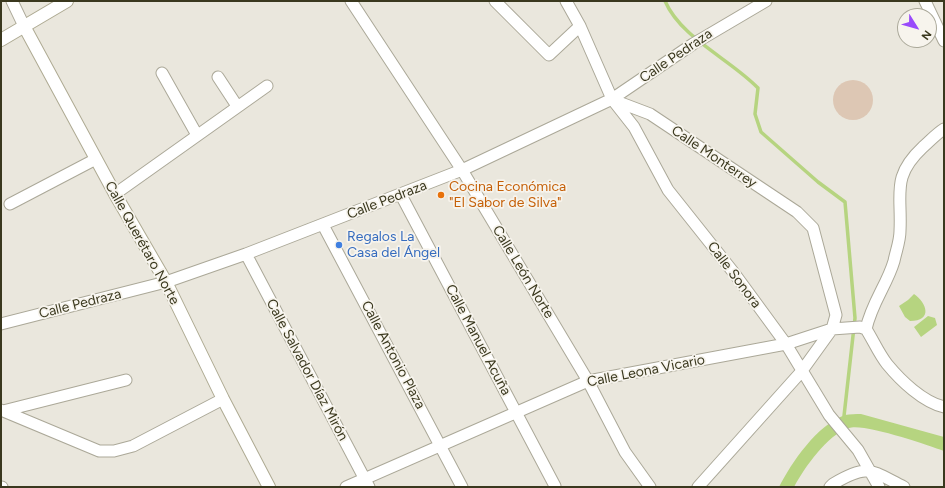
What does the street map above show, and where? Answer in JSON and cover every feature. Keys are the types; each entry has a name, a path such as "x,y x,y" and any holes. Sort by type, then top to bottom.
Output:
{"street":[{"name":"Calle Querétaro Norte","path":"12,1 115,194 166,282 222,399 269,487"},
{"path":"1,40 67,1"},
{"path":"495,1 549,55 580,26"},
{"path":"566,1 580,26 612,99"},
{"name":"Calle Pedraza","path":"1,324 166,282 246,254 462,170 612,99 715,30 766,1"},
{"path":"925,1 944,40"},
{"name":"Calle León Norte","path":"354,2 462,170 588,381 625,452 650,487"},
{"path":"162,73 197,135"},
{"path":"218,77 238,106"},
{"path":"115,194 267,86"},
{"name":"Calle Monterrey","path":"612,99 650,114 797,212 812,228 818,244 836,315 832,329"},
{"name":"Calle Sonora","path":"612,99 634,127 668,190 734,273 786,344 801,372 828,415 858,450 879,487"},
{"path":"944,129 917,153 904,170 900,184 900,232 898,246 893,264 863,328 886,364 912,388 935,405 944,407"},
{"path":"10,204 96,159"},
{"name":"Calle Manuel Acuña","path":"401,195 517,413 554,486"},
{"name":"Calle Antonio Plaza","path":"323,224 462,487"},
{"name":"Calle Salvador Díaz Mirón","path":"246,254 367,483"},
{"name":"Calle Leona Vicario","path":"346,487 367,483 441,446 588,381 786,344 832,329 845,327 863,328"},
{"path":"698,487 801,372 832,329"},
{"path":"2,412 126,380"},
{"path":"2,412 99,451 114,452 133,446 222,399"},
{"path":"830,487 856,472 868,470 904,487"}],"shaded area":[{"path":"857,80 864,83 870,89 873,100 872,108 864,117 857,120 849,120 842,117 834,108 833,96 836,89 845,81"},
{"path":"914,294 925,306 926,311 922,318 910,321 905,317 899,306"},
{"path":"928,316 935,318 937,325 921,337 914,327"},
{"path":"861,414 944,437 944,451 881,431 857,427 849,428 833,437 825,444 810,461 794,487 779,487 806,445 825,427 845,415"}],"waterway":[{"path":"665,1 672,14 682,26 707,48 747,77 758,88 755,114 761,132 818,182 845,202 855,318 844,416 845,419"}],"place":[{"name":"Cocina Económica \"El Sabor de Silva\"","path":"441,195"},
{"name":"Regalos La Casa del Ángel","path":"339,245"}]}
